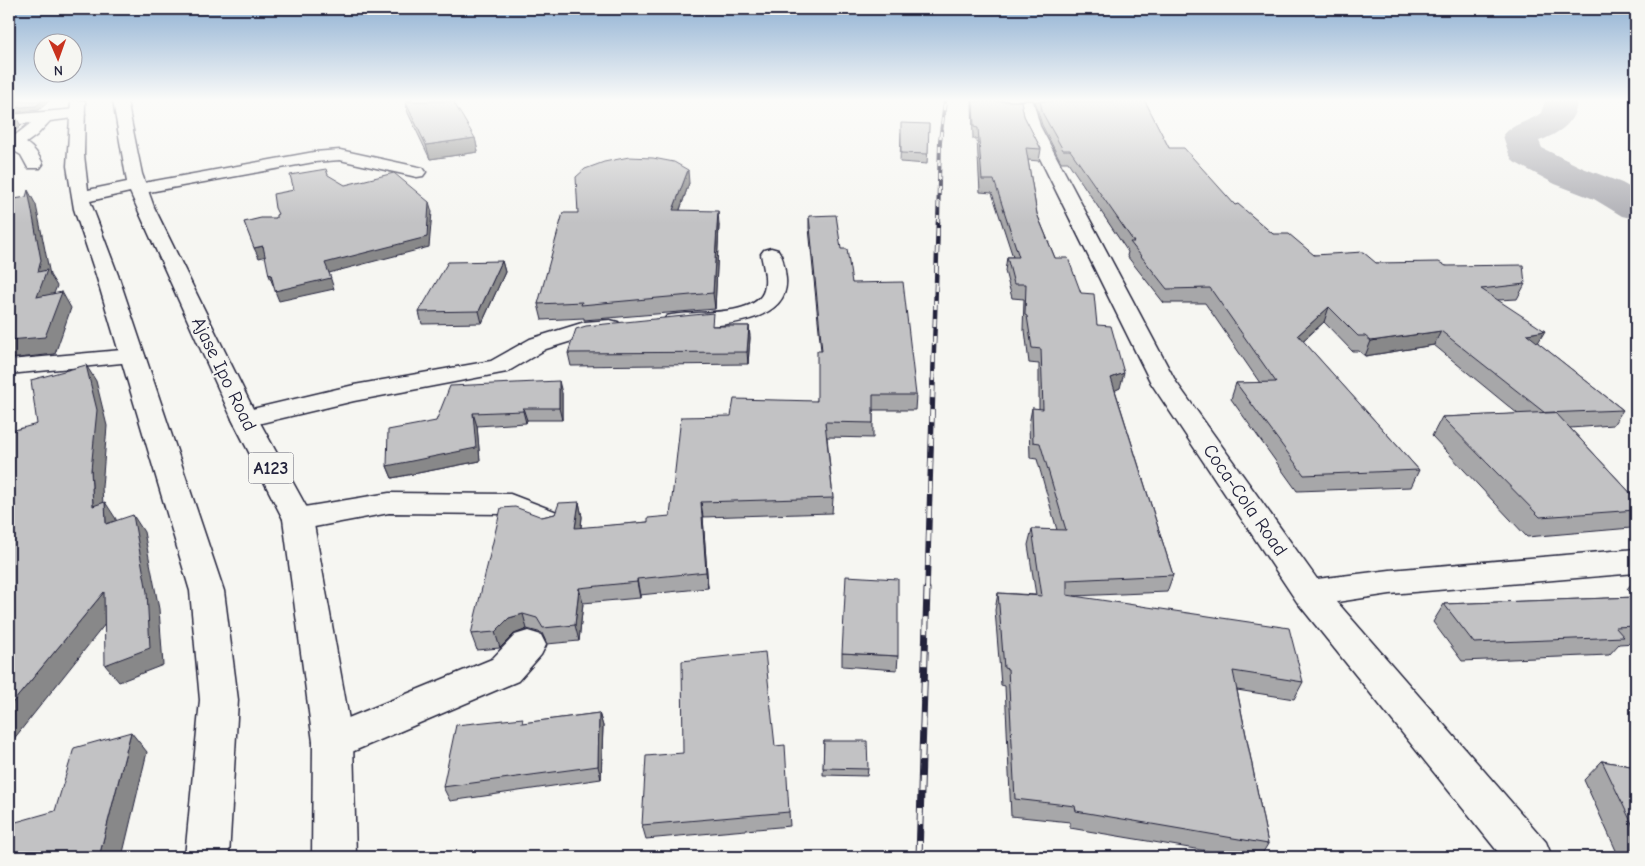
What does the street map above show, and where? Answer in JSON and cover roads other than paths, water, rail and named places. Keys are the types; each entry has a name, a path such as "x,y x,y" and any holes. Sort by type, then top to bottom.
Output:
{"main road":[{"path":"18,141 14,144 32,155 34,164"},
{"path":"76,141 78,186 88,226 107,275 207,590 219,700 207,857"},
{"name":"Ajase Ipo Road","path":"127,141 133,174 144,207 245,419 298,519 333,742 334,857"},
{"name":"Coca-Cola Road","path":"1040,141 1164,383 1309,593 1530,857"},
{"path":"81,197 314,157 340,155 417,172"},
{"path":"245,419 354,393 498,367 538,344 585,330 747,314 766,305 774,293 775,282 771,254"},
{"path":"9,367 133,356"},
{"path":"298,519 398,503 510,504 546,520"},
{"path":"1309,593 1390,582 1636,560"},
{"path":"333,742 506,670 528,645"}],"waterway":[{"path":"1522,141 1527,154 1569,176 1608,191 1636,207"}],"railway":[{"path":"938,222 940,141"},
{"path":"933,381 938,221"},
{"path":"927,590 933,380"},
{"path":"919,857 927,589"}]}
